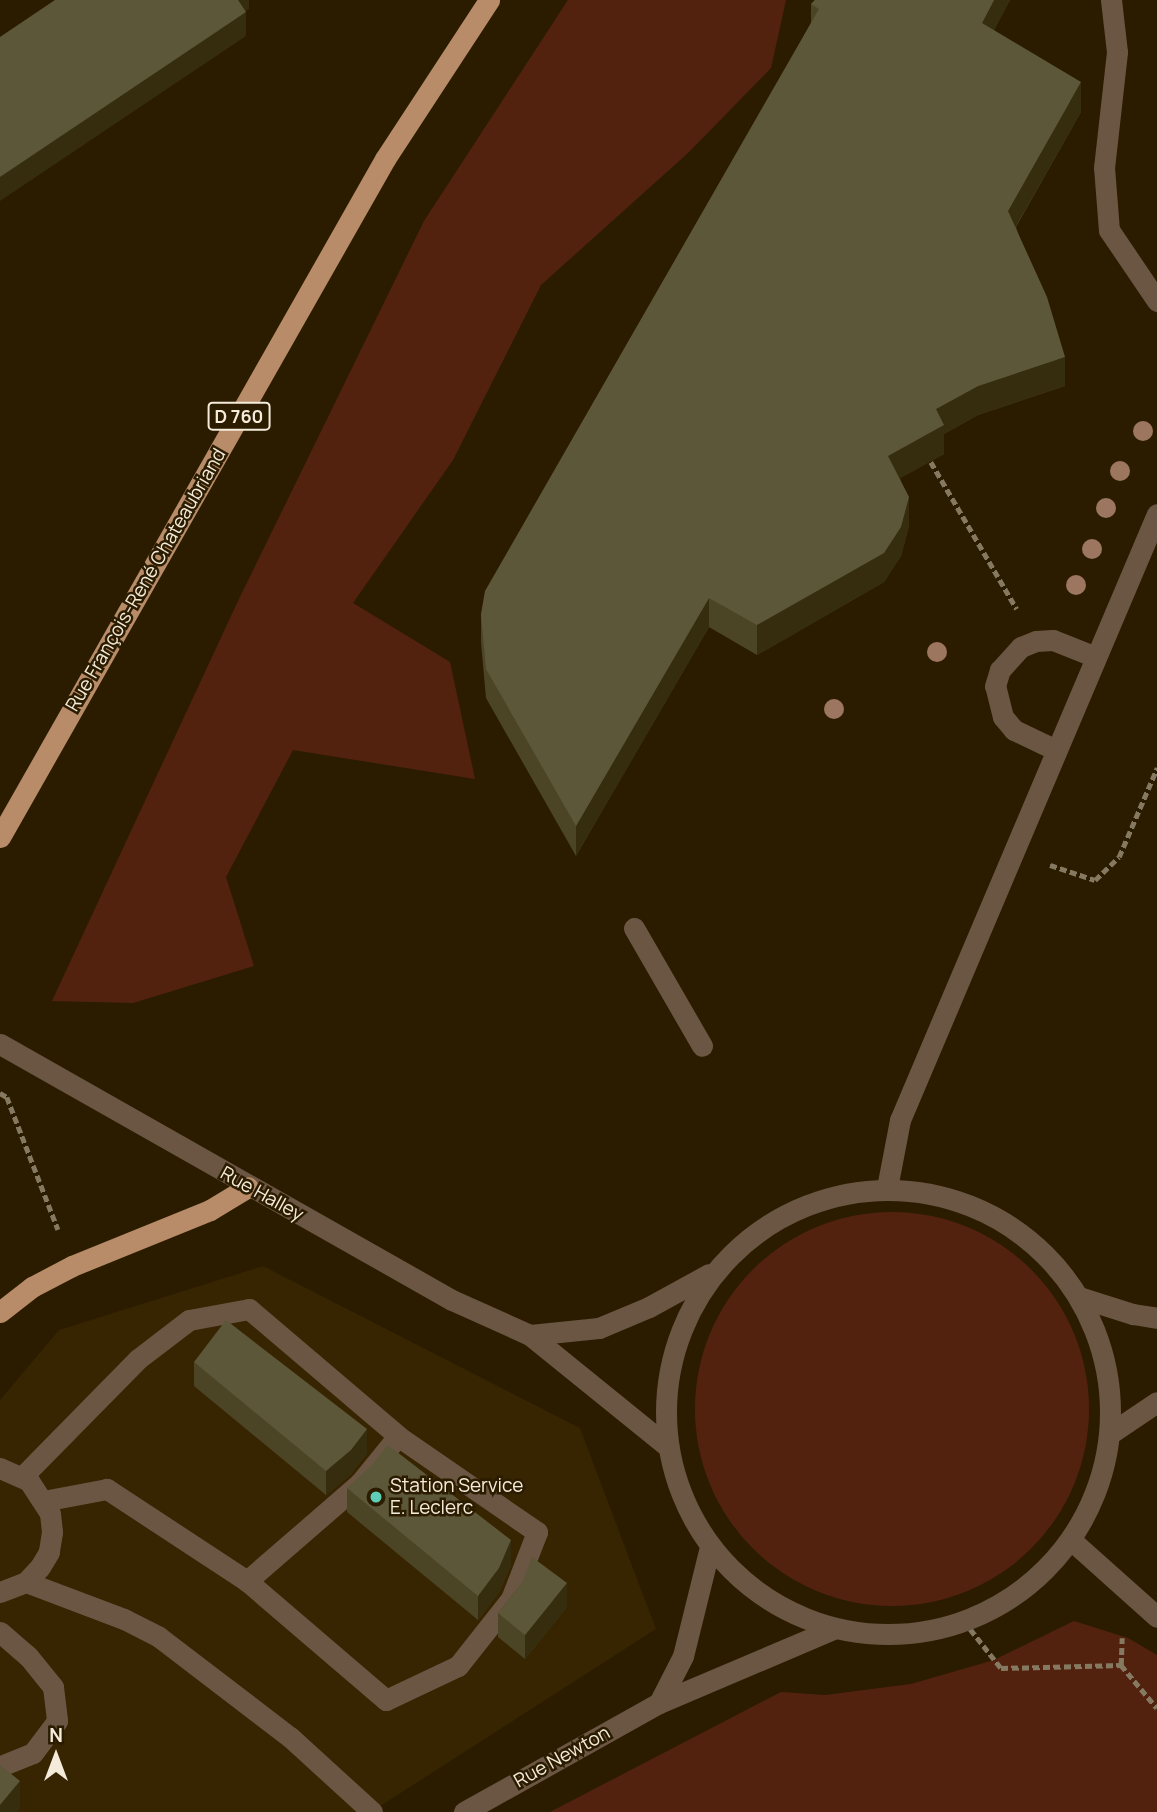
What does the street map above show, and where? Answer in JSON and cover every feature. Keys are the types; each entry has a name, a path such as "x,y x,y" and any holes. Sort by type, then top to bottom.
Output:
{"main road":[{"name":"Rue François-René Chateaubriand","path":"0,837 385,159 489,0"},
{"path":"0,1311 32,1287 72,1266 210,1210 248,1187"}],"street":[{"path":"1111,0 1117,52 1104,167 1109,230 1157,302"},
{"path":"887,1188 900,1120 1157,514"},
{"path":"1056,750 1014,730 1003,716 996,701 995,685 1000,670 1009,656 1035,641 1053,640 1097,657"},
{"path":"635,928 702,1046"},
{"name":"Rue Halley","path":"0,1045 452,1300 530,1335 666,1445"},
{"path":"530,1335 598,1328 649,1307 711,1273 761,1228 821,1198 887,1188 963,1201 1030,1239 1079,1297 1106,1362 1111,1433 1098,1490 1071,1540 1024,1589 964,1622 921,1632 877,1635 833,1629 765,1598 710,1547 681,1499 666,1445 666,1384 681,1326 711,1273"},
{"path":"1079,1297 1133,1314 1157,1318"},
{"path":"22,1477 138,1359 189,1320 249,1309 398,1436 537,1532 511,1599 458,1666 386,1700 247,1581 107,1489 43,1501"},
{"path":"1111,1433 1157,1402"},
{"path":"247,1581 360,1483 398,1436"},
{"path":"0,1468 29,1481 50,1513 52,1532 49,1552 26,1582 0,1592"},
{"path":"1071,1540 1157,1617"},
{"path":"659,1703 683,1656 710,1547"},
{"path":"26,1582 124,1619 159,1637 290,1737 372,1812"},
{"name":"Rue Newton","path":"464,1812 659,1703 833,1629"},
{"path":"0,1632 28,1656 53,1687 57,1721 33,1753 0,1766"}],"path":[{"path":"931,461 1035,641"},
{"path":"1013,852 1095,880 1119,857 1157,768"},
{"path":"0,1093 7,1097 72,1266"},
{"path":"964,1622 1001,1668 1121,1665"},
{"path":"1122,1629 1121,1665 1157,1708"}],"shaded area":[{"path":"568,0 786,0 771,68 688,153 541,285 453,460 353,603 450,662 475,779 293,750 226,877 254,966 133,1003 52,1001 238,601 424,221"},
{"path":"892,1212 930,1216 967,1227 1001,1245 1031,1270 1056,1300 1074,1334 1085,1371 1089,1409 1085,1447 1074,1484 1056,1518 1031,1548 1001,1573 967,1591 930,1602 892,1606 854,1602 817,1591 783,1573 753,1548 728,1518 710,1484 699,1447 695,1409 699,1371 710,1334 728,1300 753,1270 783,1245 817,1227 854,1216"},
{"path":"263,1266 580,1428 656,1629 371,1812 0,1812 0,1400 59,1330"},
{"path":"1074,1621 1128,1638 1157,1655 1157,1812 550,1812 781,1692 825,1695 911,1684 994,1660"}],"building":[{"path":"55,0 238,0 246,12 0,177 0,37"},
{"path":"815,0 994,0 982,23 1081,82 1008,211 1047,297 1065,357 978,386 936,409 944,425 888,456 909,497 901,527 884,553 757,625 709,598 576,826 486,669 481,614 485,591 819,9 811,4"},
{"path":"226,1320 367,1429 351,1450 326,1471 194,1362"},
{"path":"388,1445 511,1540 499,1568 478,1596 347,1488 370,1467"},
{"path":"532,1557 567,1583 525,1635 498,1613 522,1583"},
{"path":"0,1765 20,1781 0,1805"}],"place":[{"name":"Station Service E. Leclerc","path":"376,1497"}]}
